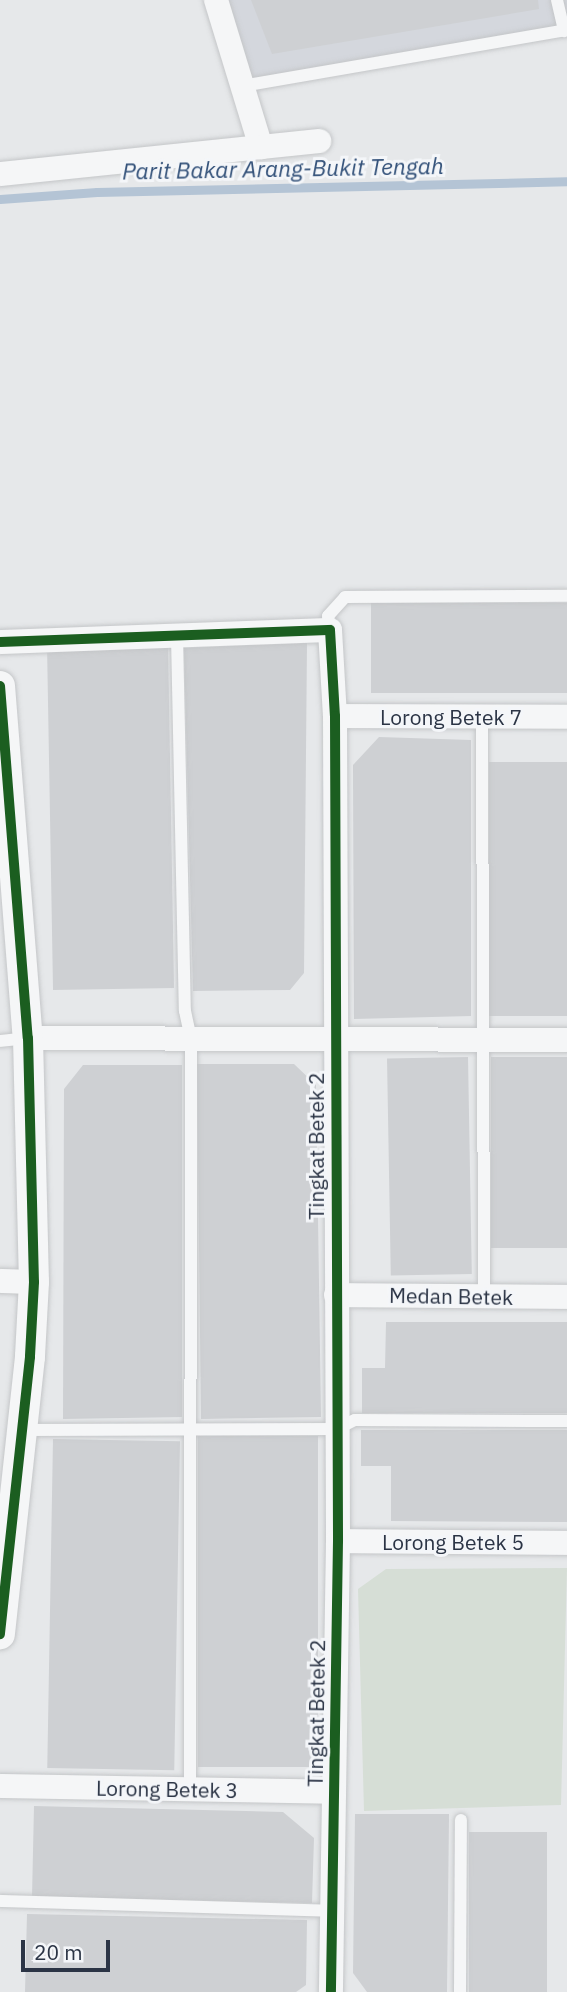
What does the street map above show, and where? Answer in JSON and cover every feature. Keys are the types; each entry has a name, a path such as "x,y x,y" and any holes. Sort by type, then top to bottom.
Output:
{"street":[{"path":"216,0 261,147"},
{"path":"0,174 319,141"},
{"path":"0,642 330,630"},
{"name":"Tingkat Betek 2","path":"330,630 335,716 338,1541 331,1992"},
{"path":"0,1634 23,1430 34,1282 14,1040 1,704"},
{"name":"Lorong Betek 7","path":"335,716 567,717"},
{"path":"14,1040 567,1040"},
{"path":"0,1281 34,1282"},
{"name":"Medan Betek","path":"336,1295 567,1297"},
{"name":"Lorong Betek 5","path":"338,1541 567,1543"},
{"name":"Lorong Betek 3","path":"0,1786 334,1792"}],"lane":[{"path":"242,86 565,30 557,0"},
{"path":"330,630 328,616 345,597 567,596"},
{"path":"177,636 185,1011 191,1040 190,1789"},
{"path":"482,717 481,1040 484,1297"},
{"path":"23,1430 337,1429 355,1420 567,1421"},
{"path":"460,1992 461,1820"},
{"path":"0,1901 332,1911"}],"shaded area":[{"path":"217,0 567,0 567,30 242,86"},
{"path":"567,1568 561,1805 364,1811 358,1589 386,1569"}],"building":[{"path":"251,0 538,0 539,9 272,54"},
{"path":"371,603 567,603 567,693 371,693"},
{"path":"168,643 174,988 53,990 47,645"},
{"path":"307,643 304,973 290,990 193,991 184,648"},
{"path":"379,737 471,740 471,1016 354,1019 353,765"},
{"path":"489,762 567,762 567,1016 489,1016"},
{"path":"468,1057 472,1274 391,1275 387,1058"},
{"path":"491,1057 567,1057 567,1248 491,1248"},
{"path":"197,1064 294,1064 316,1085 321,1417 201,1419"},
{"path":"83,1065 182,1065 182,1417 63,1419 64,1089"},
{"path":"386,1322 567,1322 567,1413 362,1413 362,1368 385,1368"},
{"path":"361,1430 567,1430 567,1522 391,1521 391,1466 361,1466"},
{"path":"198,1436 318,1436 318,1767 198,1767"},
{"path":"53,1439 180,1441 174,1770 47,1768"},
{"path":"34,1806 283,1812 314,1838 312,1903 32,1897"},
{"path":"355,1814 449,1814 447,1992 367,1992 353,1973"},
{"path":"469,1832 547,1832 547,1992 469,1992"},
{"path":"27,1914 307,1920 306,1985 296,1992 25,1992"}],"waterway":[{"name":"Parit Bakar Arang-Bukit Tengah","path":"0,199 97,192 567,181"}],"cycle path":[{"path":"0,642 330,630 335,716 338,1541 331,1992"},
{"path":"0,686 28,1038 34,1282 30,1357 0,1634"}]}
